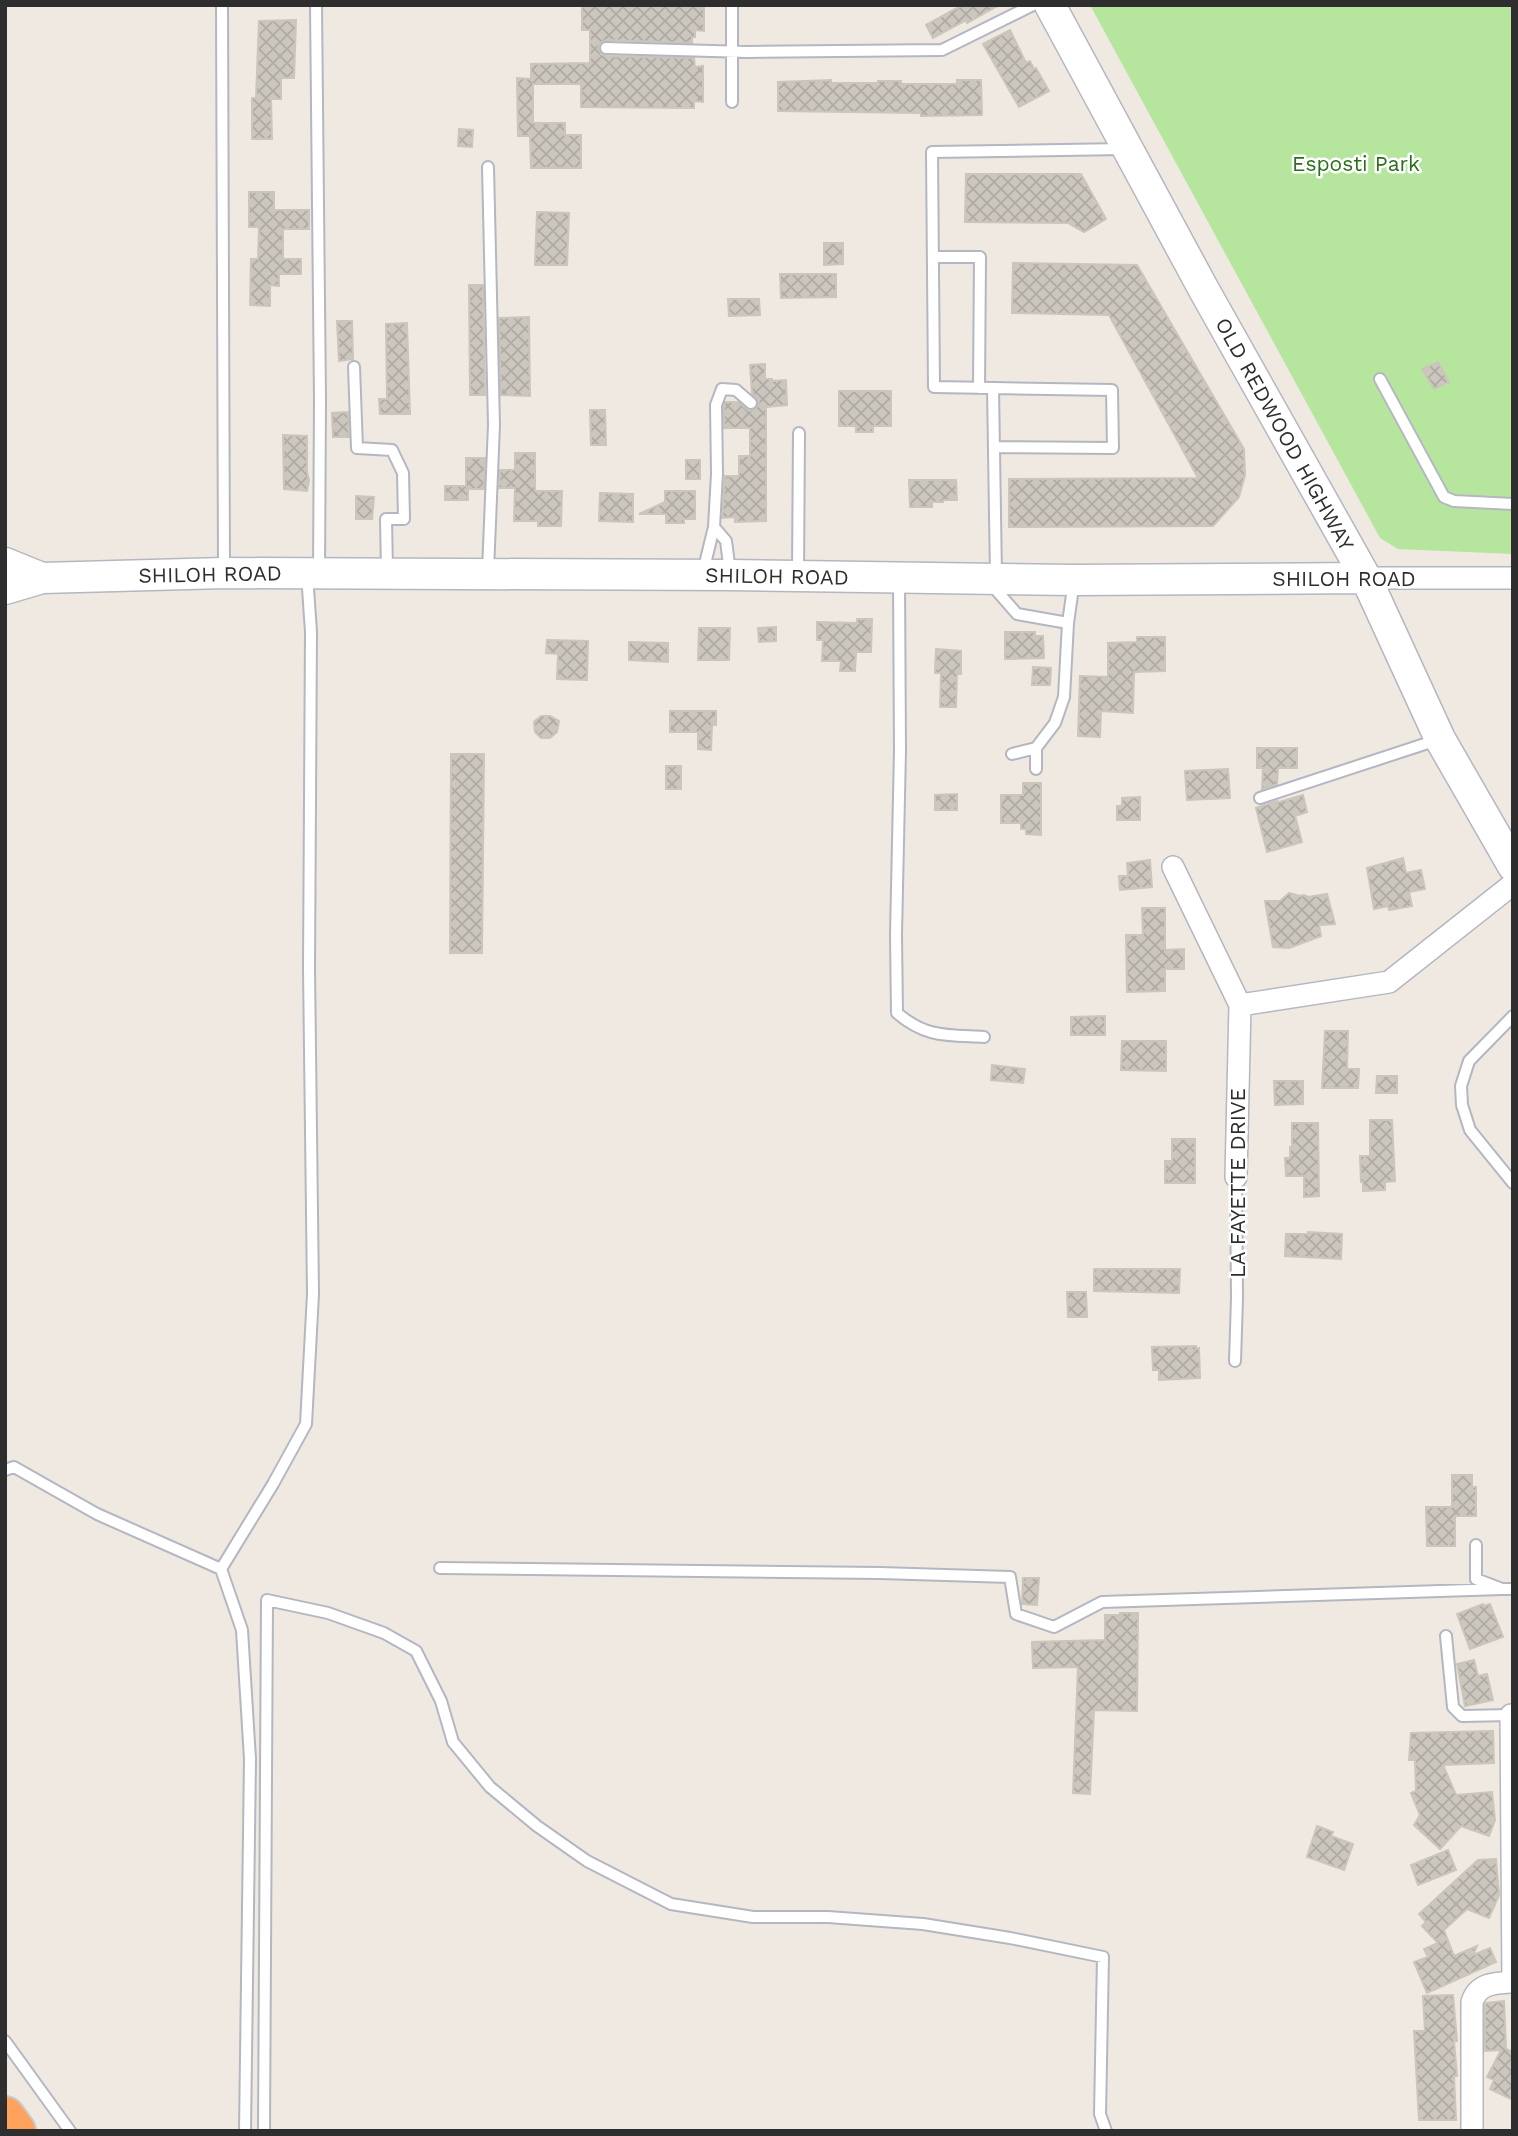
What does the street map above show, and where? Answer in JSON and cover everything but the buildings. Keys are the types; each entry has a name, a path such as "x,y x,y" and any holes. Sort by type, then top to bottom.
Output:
{"highway":[{"path":"5,2116 16,2131"}],"main road":[{"name":"OLD REDWOOD HIGHWAY","path":"1050,5 1204,290 1366,578 1440,739 1513,866"},
{"name":"SHILOH ROAD","path":"5,563 42,578"},
{"name":"SHILOH ROAD","path":"5,589 42,578 224,573 1074,580 1366,578"}],"street":[{"name":"SHILOH ROAD","path":"1366,578 1513,578"},
{"name":"LA FAYETTE DRIVE","path":"1173,867 1240,1005 1236,1177"},
{"path":"1240,1005 1389,982 1513,884"},
{"path":"1472,2131 1472,2002 1475,1993 1491,1983 1513,1983 1512,1715"}],"lane":[{"path":"222,5 224,573"},
{"path":"221,1569 306,1424 313,1294 309,968 311,632 320,400 316,5"},
{"path":"732,5 732,102"},
{"path":"606,48 731,52 942,50 1033,5"},
{"path":"994,447 1113,447 1112,390 934,387 932,152 1128,149"},
{"path":"488,167 494,425 488,574"},
{"path":"933,257 980,257 979,388"},
{"path":"354,367 356,448 392,450 403,473 404,519 386,519 387,573"},
{"path":"1380,379 1444,496 1454,501 1513,505"},
{"path":"993,388 991,579 1017,614 1068,623"},
{"path":"716,575 716,405 722,389 736,390 751,403"},
{"path":"798,577 799,433"},
{"path":"714,527 726,541 716,575"},
{"path":"899,578 897,1013 911,1026 934,1034 984,1037"},
{"path":"1036,769 1036,748 1055,723 1064,698 1068,623 1074,580"},
{"path":"1260,798 1440,739"},
{"path":"1012,754 1036,748"},
{"path":"1513,1016 1469,1061 1461,1086 1462,1105 1470,1130 1513,1183"},
{"name":"LA FAYETTE DRIVE","path":"1235,1361 1236,1177"},
{"path":"5,1470 14,1466 97,1514 221,1569 242,1630 250,1759 246,2131"},
{"path":"1476,1545 1476,1579 1507,1589"},
{"path":"440,1568 1010,1577 1016,1614 1054,1627 1102,1602 1507,1589"},
{"path":"264,2131 267,1600 328,1613 384,1633 416,1651 441,1701 453,1742 490,1787 537,1826 587,1861 671,1904 753,1917 828,1917 923,1924 1103,1957 1100,2114 1106,2131"},
{"path":"1446,1636 1453,1707 1462,1716 1512,1715"},
{"path":"5,2041 69,2131"}],"green space":[{"name":"Esposti Park","path":"1090,5 1513,5 1513,554 1398,549 1380,538"}]}
